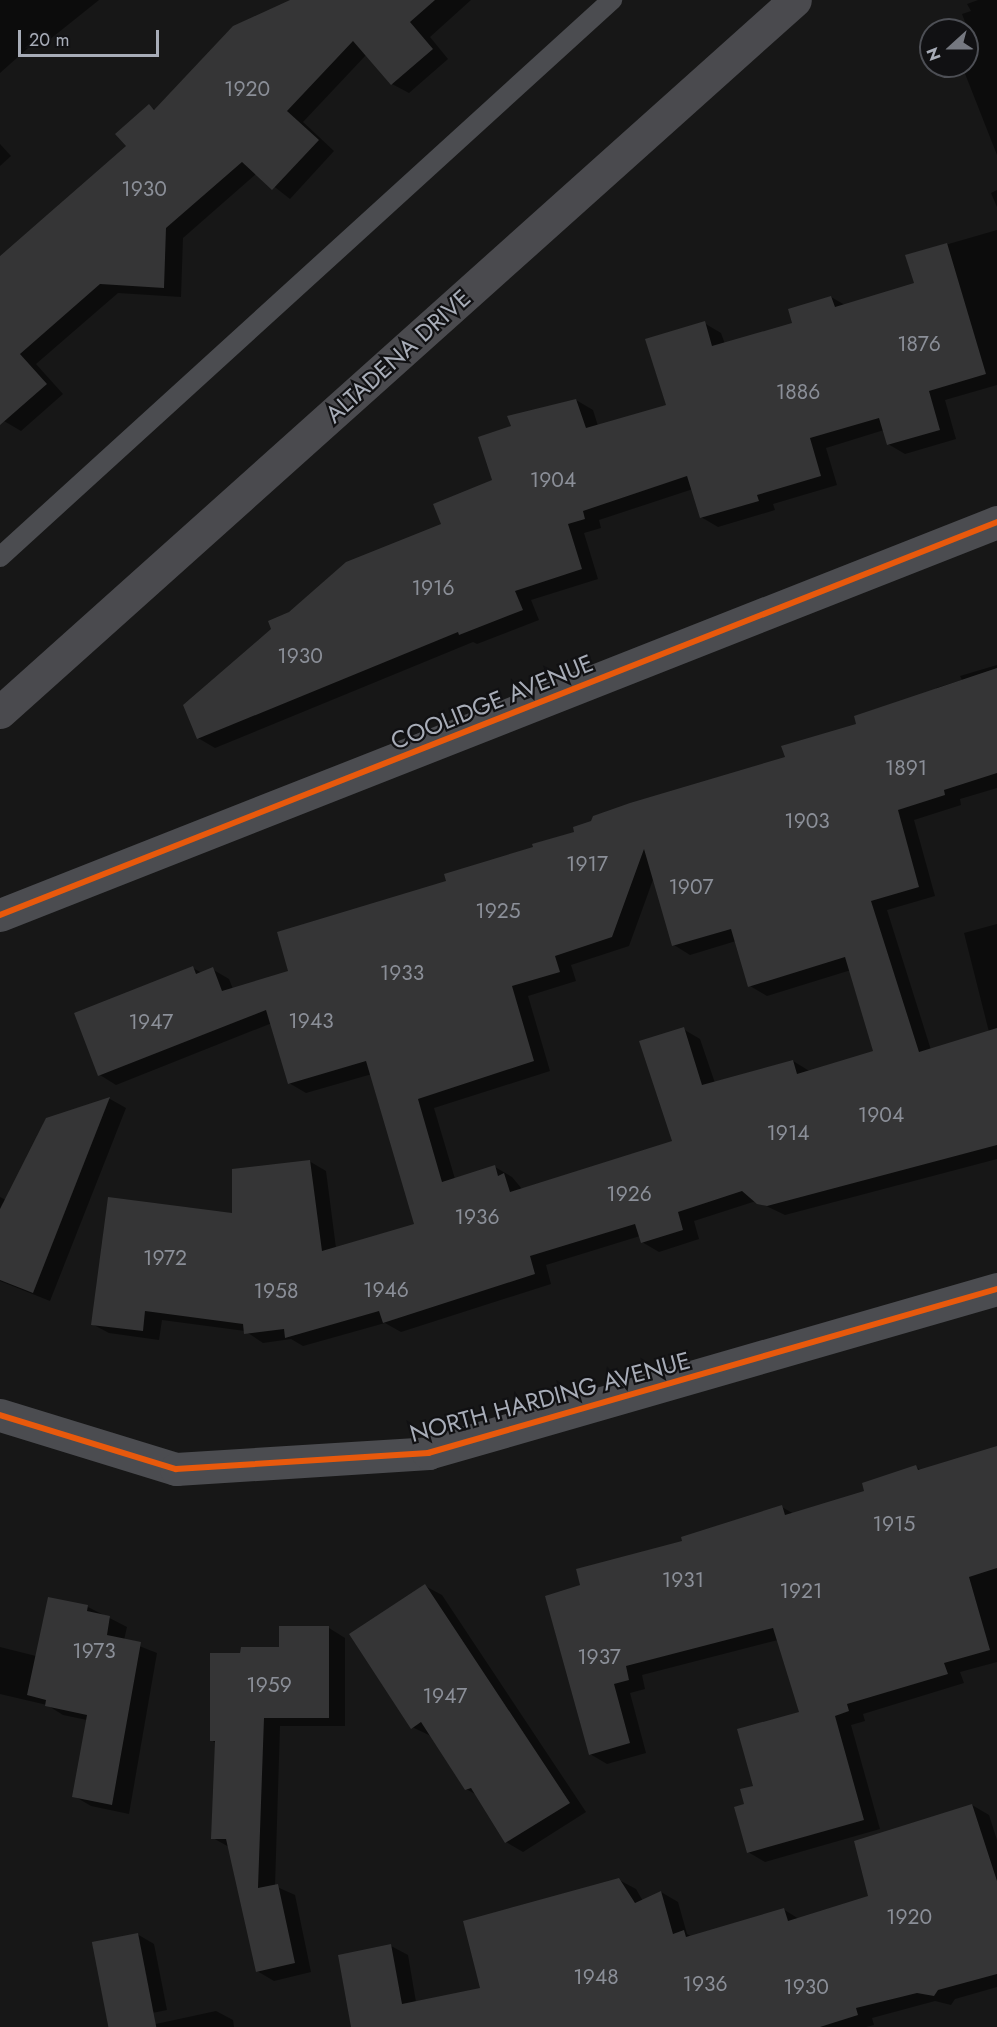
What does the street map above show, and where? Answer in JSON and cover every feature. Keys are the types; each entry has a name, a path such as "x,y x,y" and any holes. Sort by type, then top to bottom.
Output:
{"main road":[{"name":"ALTADENA DRIVE","path":"0,712 795,0"}],"street":[{"name":"COOLIDGE AVENUE","path":"0,915 997,522"},
{"name":"NORTH HARDING AVENUE","path":"0,1416 176,1468 428,1453 997,1289"}],"lane":[{"path":"0,557 612,0"}],"building":[{"path":"290,0 435,0 410,22 433,49 391,85 353,41 287,111 319,140 272,190 242,162 166,228 164,288 100,284 20,354 47,384 0,425 0,256 126,146 115,134 149,104 154,110 233,26"},
{"path":"947,243 986,374 929,391 940,430 887,445 879,418 810,438 821,476 757,495 759,501 700,518 687,476 583,511 585,519 568,524 582,569 515,591 523,610 459,635 458,632 197,739 183,705 271,629 268,621 289,612 346,562 441,524 433,504 492,480 478,437 511,426 507,416 576,399 586,428 666,405 645,339 705,321 712,346 792,323 788,309 831,296 835,307 914,283 905,255"},
{"path":"997,668 997,773 944,790 945,795 898,810 919,887 871,901 919,1052 997,1028 997,1145 767,1206 757,1204 742,1191 678,1212 683,1230 641,1243 635,1224 530,1256 535,1274 383,1323 379,1311 285,1338 284,1329 244,1334 243,1324 145,1311 143,1331 91,1325 108,1197 232,1213 232,1169 310,1160 322,1251 414,1224 366,1061 288,1084 266,1010 98,1076 74,1013 193,966 196,974 213,967 222,991 288,971 277,932 446,881 444,874 574,832 573,827 591,821 593,816 630,803 785,757 781,746 856,724 854,716","holes":["644,849 672,946 731,929 748,987 845,957 873,1051 797,1074 793,1060 702,1085 684,1027 639,1041 672,1141 510,1192 504,1173 498,1176 495,1165 442,1182 418,1099 534,1061 512,986 560,972 555,956 612,937"]},
{"path":"110,1097 33,1293 0,1280 0,1209 46,1118"},
{"path":"997,1446 997,1568 969,1577 990,1650 944,1663 948,1674 847,1704 849,1711 835,1716 864,1820 747,1853 734,1807 744,1804 740,1789 753,1786 737,1729 799,1712 773,1628 626,1666 629,1680 614,1684 630,1743 589,1755 545,1596 580,1585 576,1569 682,1541 681,1537 782,1505 785,1515 864,1491 862,1483 916,1465 918,1470"},
{"path":"425,1584 570,1803 505,1843 471,1788 465,1790 421,1722 411,1729 349,1634"},
{"path":"48,1597 88,1605 87,1611 110,1616 107,1635 141,1642 112,1805 72,1797 87,1715 45,1706 46,1700 27,1695"},
{"path":"279,1626 329,1626 329,1718 264,1718 258,1888 278,1884 295,1963 256,1972 226,1839 211,1839 215,1741 210,1741 210,1653 240,1653 241,1647 279,1647"},
{"path":"972,1804 997,1881 997,1974 938,1990 934,1996 917,1993 856,2008 858,2015 820,2027 351,2027 338,1955 391,1944 402,2004 480,1988 463,1921 619,1878 635,1903 661,1891 673,1934 684,1930 686,1937 784,1908 788,1921 868,1896 854,1841"},
{"path":"138,1933 156,2027 108,2027 92,1942"}],"cycle path":[{"path":"0,915 997,522"},
{"path":"0,1415 176,1469 428,1453 997,1289"}]}
